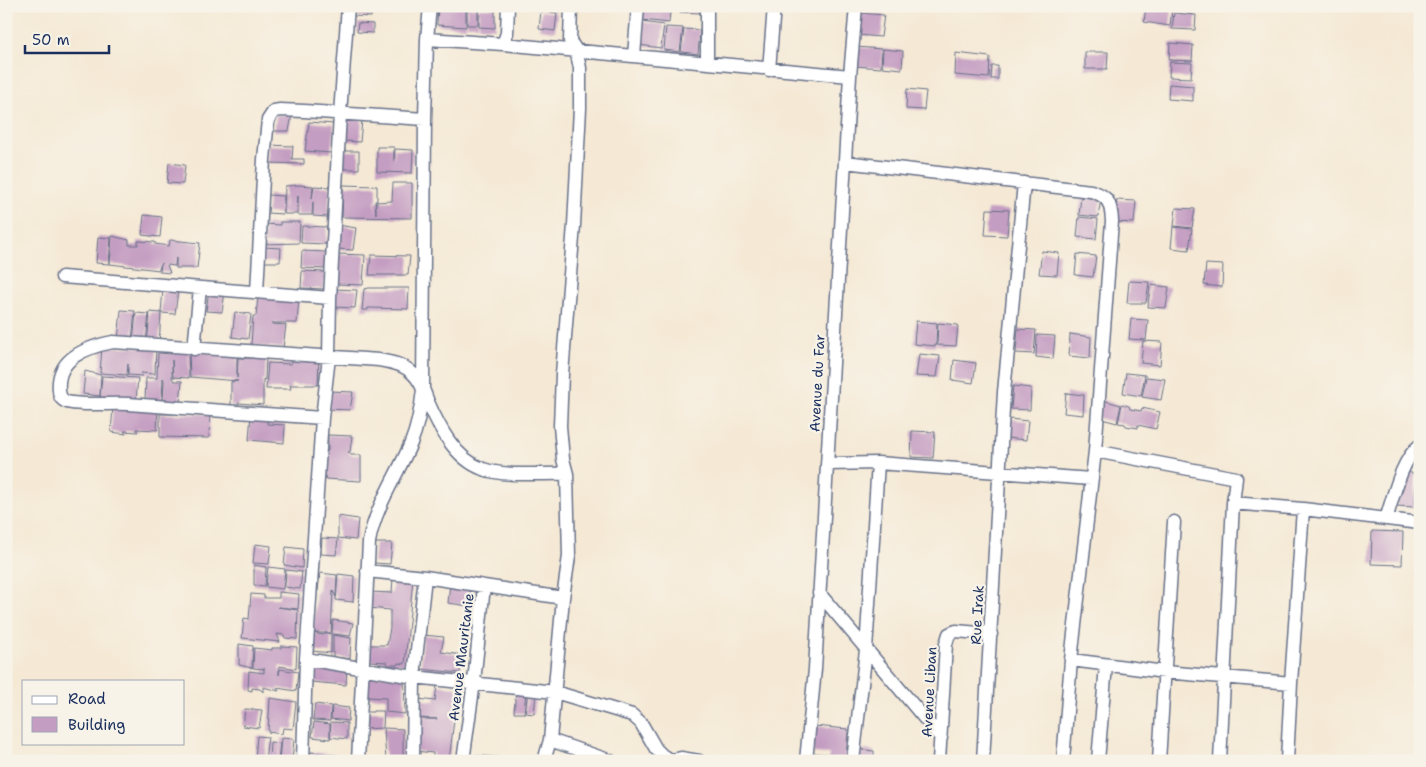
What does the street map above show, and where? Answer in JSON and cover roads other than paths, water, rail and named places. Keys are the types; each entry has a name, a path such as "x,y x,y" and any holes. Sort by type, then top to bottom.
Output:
{"street":[{"path":"303,761 306,659 322,418 329,357 330,298 348,6"},
{"path":"358,761 369,542 374,520 412,442 419,419 423,390 425,119 427,39 430,6"},
{"path":"504,44 507,34 508,6"},
{"path":"544,761 550,740 563,598 569,556 567,474 563,459 560,426 580,108 580,68 576,50 570,41 572,6"},
{"path":"634,56 638,6"},
{"path":"706,63 708,6"},
{"path":"769,70 774,6"},
{"name":"Avenue du Far","path":"806,761 812,706 850,76 856,6"},
{"path":"427,39 576,50 769,70 850,76"},
{"path":"257,292 260,208 268,120 274,111 425,119"},
{"path":"845,162 1100,194 1107,199 1111,208 1112,221 1095,451 1071,660 1063,761"},
{"name":"Rue Irak","path":"984,761 999,471 1008,341 1024,183"},
{"path":"62,277 330,298"},
{"path":"194,348 200,288"},
{"path":"322,418 124,404 66,402 59,395 60,375 72,357 96,345 112,342 392,362 411,371 420,383 440,427 449,441 459,452 481,468 499,473 567,474"},
{"path":"1386,519 1407,462 1414,450 1420,445"},
{"path":"1095,451 1236,478 1233,503 1220,761"},
{"path":"853,761 866,650 878,463"},
{"path":"827,464 878,463 1091,479"},
{"path":"1233,503 1420,523"},
{"path":"1287,761 1290,683 1303,509"},
{"path":"1159,761 1174,522"},
{"name":"Avenue Mauritanie","path":"367,571 484,586 474,682 463,761"},
{"path":"413,761 414,677 425,577"},
{"path":"484,586 563,598"},
{"path":"819,593 941,738"},
{"name":"Avenue Liban","path":"939,761 946,644 949,634 956,631 992,634"},
{"path":"306,659 414,677 555,692 632,715 641,723 656,749 663,756 672,760 681,758 699,761"},
{"path":"1071,660 1165,672 1290,683"},
{"path":"1098,761 1106,664"},
{"path":"550,740 611,761"}]}
